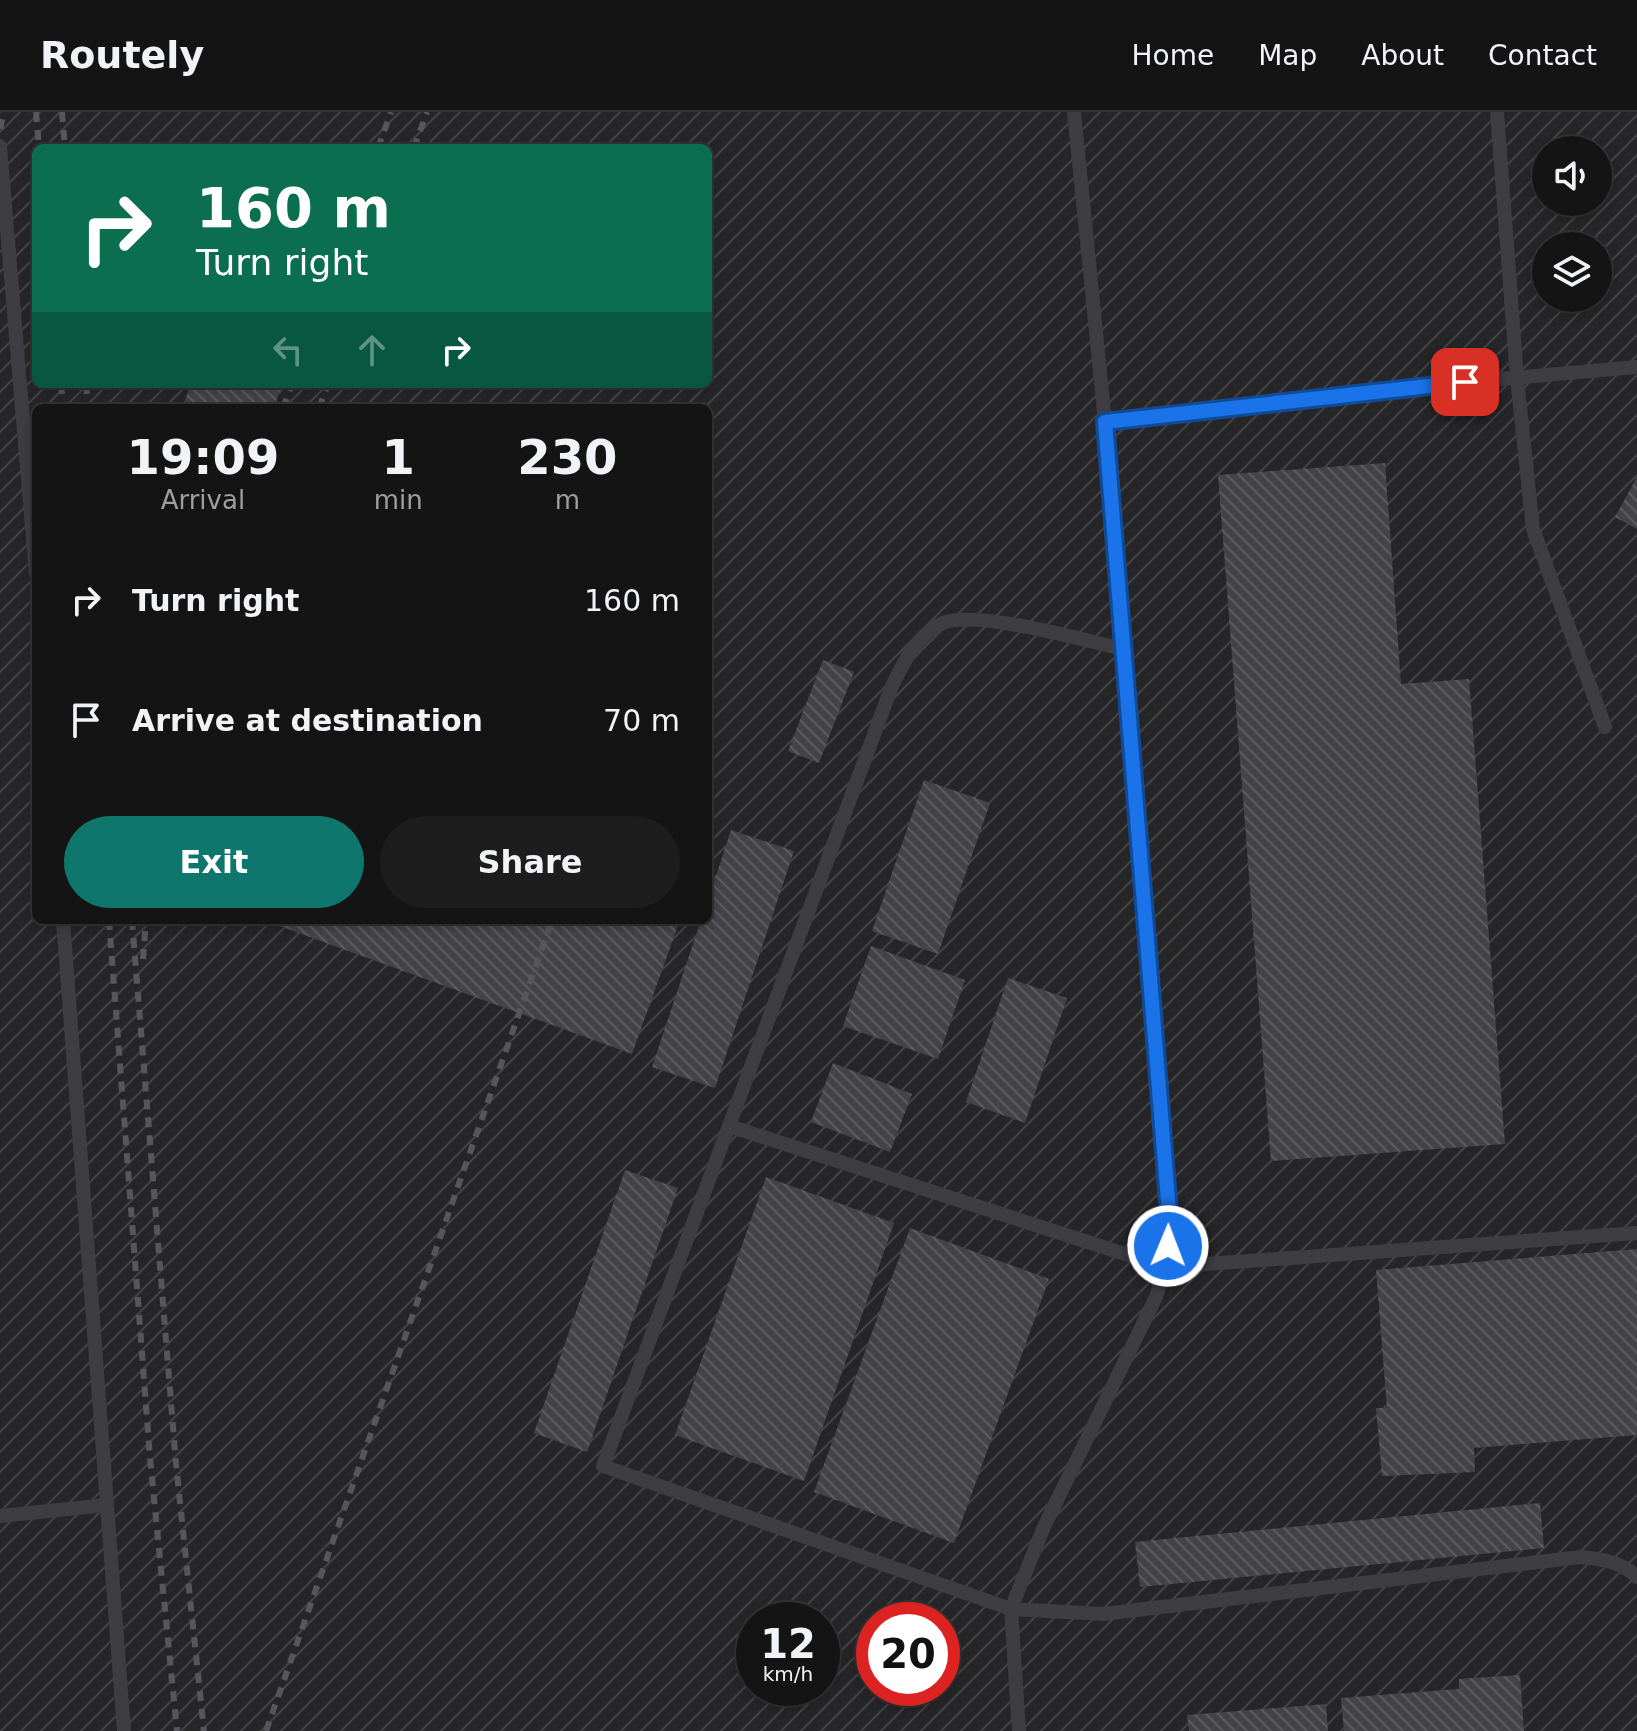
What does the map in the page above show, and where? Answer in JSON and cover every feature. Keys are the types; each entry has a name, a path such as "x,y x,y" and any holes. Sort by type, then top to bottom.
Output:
{"lane":[{"path":"1019,1731 1011,1609 1043,1529 1156,1297 1165,1267 1170,1225 1105,422 1074,112"},
{"path":"1497,112 1517,378 1533,529 1605,727"},
{"path":"0,146 32,526"},
{"path":"1105,422 1637,367"},
{"path":"1123,649 970,619 943,623 921,638 892,686 603,1466 1011,1609 1103,1614 1581,1557 1606,1560 1629,1568 1637,1577"},
{"path":"63,924 124,1731"},
{"path":"729,1126 1165,1267 1637,1233"},
{"path":"0,1516 107,1505"}],"shaded area":[{"path":"0,112 1637,112 1637,1731 0,1731"}],"building":[{"path":"190,388 281,388 275,404 184,404"},
{"path":"1385,463 1401,684 1469,679 1505,1144 1271,1161 1218,475"},
{"path":"1637,477 1637,529 1615,517"},
{"path":"823,660 854,672 819,763 788,751"},
{"path":"924,780 990,803 938,954 872,931"},
{"path":"731,830 794,851 715,1088 652,1067 700,924 712,924 712,888"},
{"path":"274,924 679,924 632,1054"},
{"path":"871,946 965,980 938,1059 843,1026"},
{"path":"1008,978 1067,998 1025,1123 966,1102"},
{"path":"833,1063 912,1094 890,1152 811,1122"},
{"path":"625,1170 678,1188 587,1452 534,1433"},
{"path":"766,1177 894,1223 804,1481 675,1435"},
{"path":"910,1228 1049,1279 954,1543 814,1492"},
{"path":"1637,1249 1637,1435 1474,1448 1475,1472 1382,1476 1376,1408 1387,1408 1376,1270"},
{"path":"1540,1503 1544,1548 1140,1587 1135,1542"},
{"path":"1520,1675 1524,1731 1344,1731 1341,1698 1459,1689 1459,1679"},
{"path":"1326,1704 1328,1731 1189,1731 1187,1715"}],"railway":[{"path":"0,129 4,112"},
{"path":"36,112 39,144"},
{"path":"62,112 65,144"},
{"path":"379,144 391,112"},
{"path":"415,144 427,112"},
{"path":"61,388 63,404"},
{"path":"86,388 88,404"},
{"path":"284,404 290,388"},
{"path":"320,404 326,388"},
{"path":"109,924 150,1458 177,1731"},
{"path":"132,924 176,1464 204,1731"},
{"path":"143,959 146,924"},
{"path":"266,1731 551,924"}],"route":[{"path":"1168,1246 1170,1225 1105,422 1465,382"}]}
